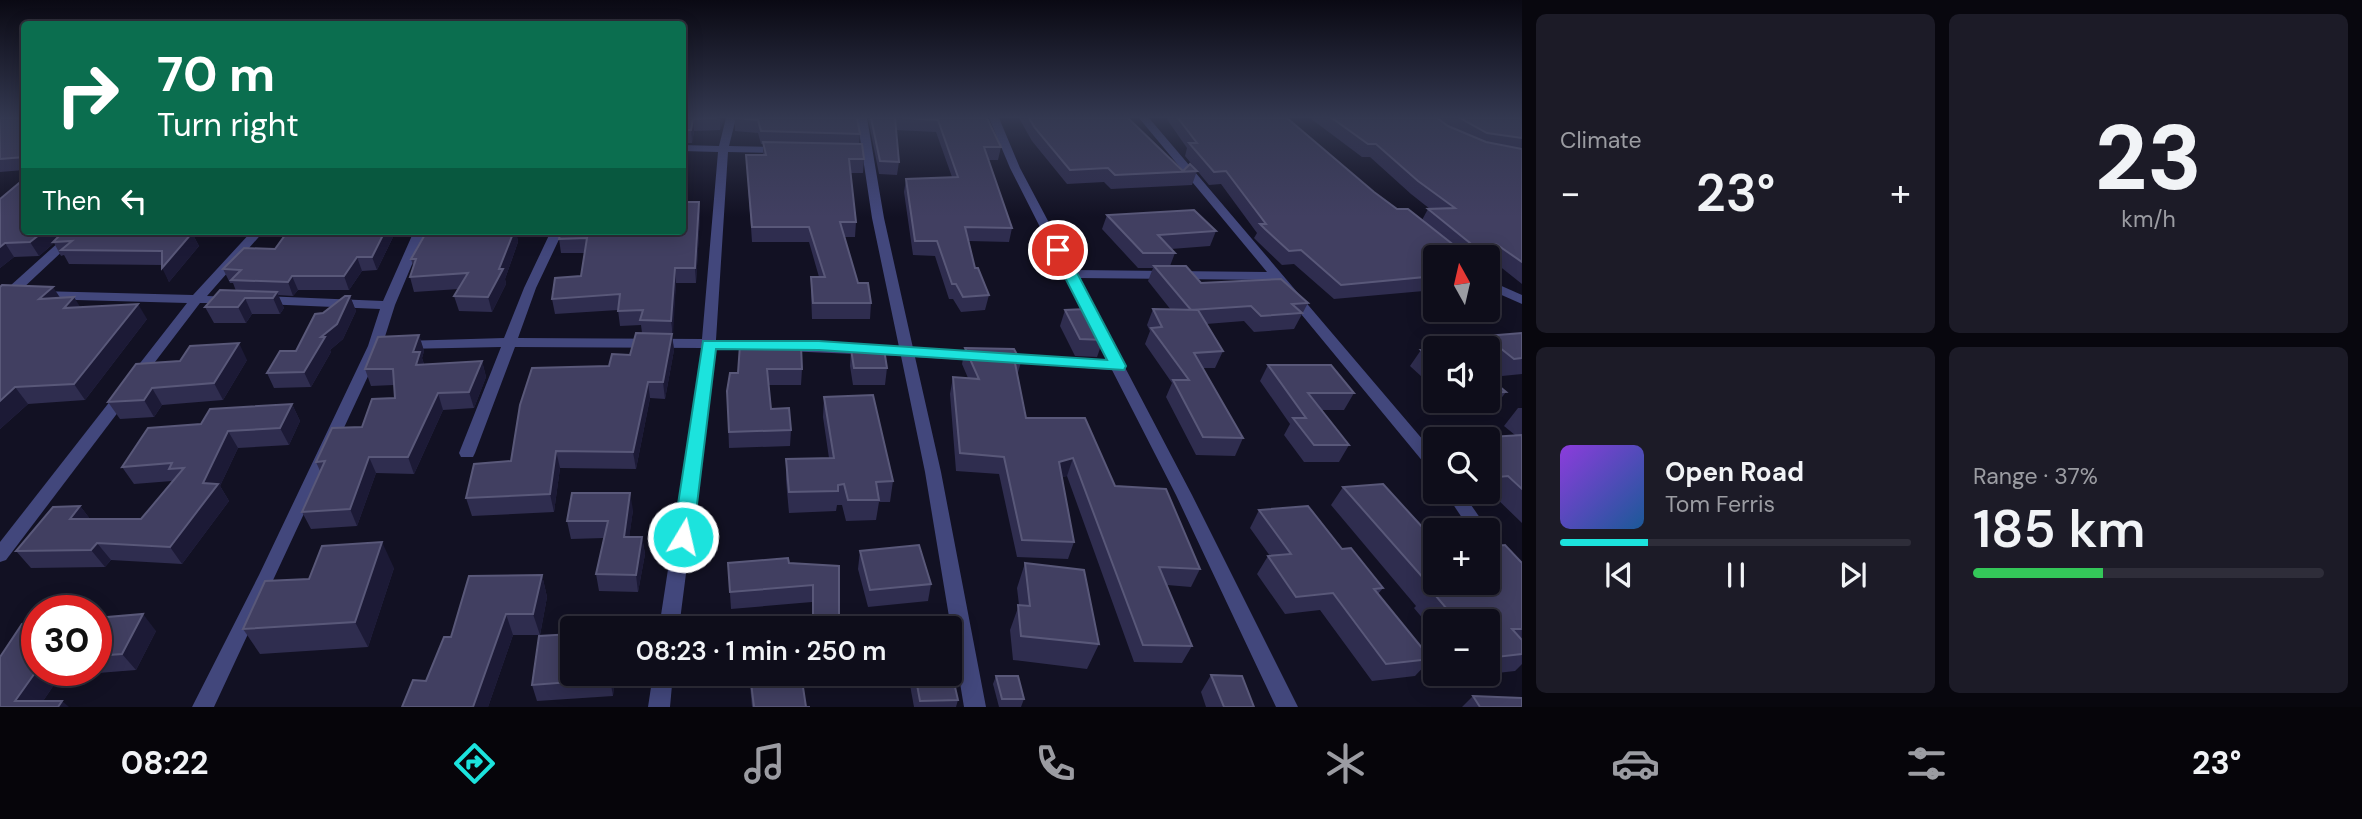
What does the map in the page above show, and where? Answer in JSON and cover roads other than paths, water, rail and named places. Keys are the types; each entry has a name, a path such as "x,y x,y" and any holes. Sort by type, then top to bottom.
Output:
{"street":[{"path":"671,616 709,344 723,151"},
{"path":"860,151 933,472 975,707"},
{"path":"1009,151 1287,707"},
{"path":"1172,151 1423,451"},
{"path":"5,298 74,235"},
{"path":"0,555 197,299 254,235"},
{"path":"203,707 375,346 388,305 418,235"},
{"path":"467,453 530,288 555,235"},
{"path":"1071,274 1276,276"},
{"path":"1500,291 1522,300"},
{"path":"5,298 197,299 388,305"},
{"path":"375,346 512,341 819,345 1118,366"},
{"path":"1500,554 1522,580"},
{"path":"659,707 662,686"}]}
